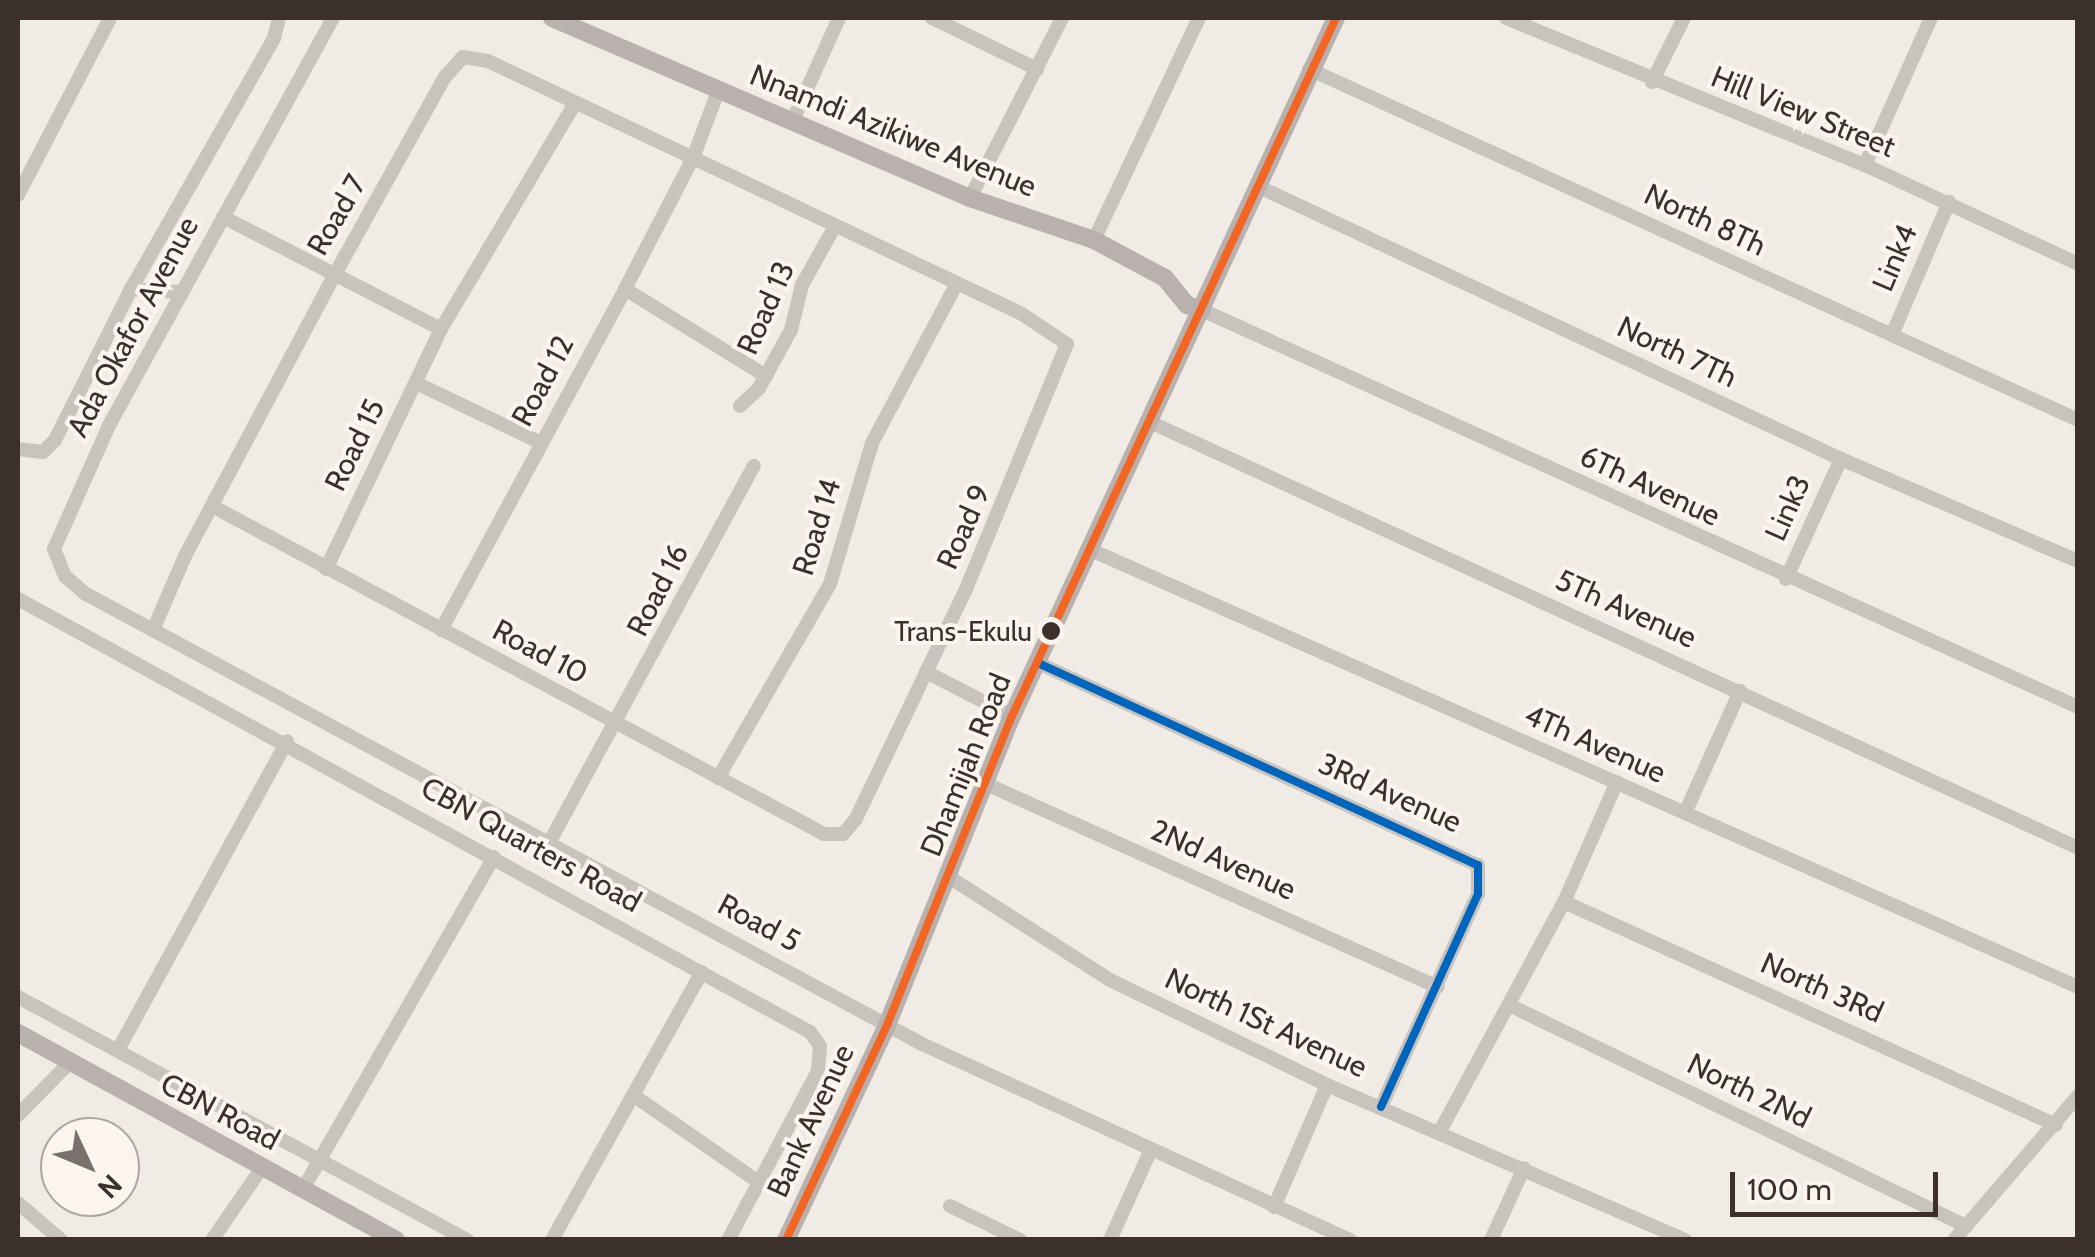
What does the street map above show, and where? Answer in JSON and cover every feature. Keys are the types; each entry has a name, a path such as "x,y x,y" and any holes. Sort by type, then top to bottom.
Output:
{"main road":[{"name":"Nnamdi Azikiwe Avenue","path":"552,18 970,198 1094,240 1165,278 1187,304 1202,310"},
{"name":"Dhamijah Road","path":"886,1025 1012,716 1152,423 1309,70 1336,18"},
{"name":"Bank Avenue","path":"786,1240 886,1025"},
{"name":"CBN Road","path":"18,1033 396,1240"}],"street":[{"path":"18,195 110,18"},
{"path":"18,449 42,452 55,440 131,289 274,38 278,18"},
{"name":"Ada Okafor Avenue","path":"153,630 86,594 56,565 54,550 110,422 334,18"},
{"path":"792,120 839,18"},
{"path":"970,198 1062,18"},
{"path":"1094,240 1199,18"},
{"name":"Hill View Street","path":"1506,18 1652,82 1865,164 2078,264"},
{"path":"1652,82 1684,18"},
{"path":"1865,164 1931,18"},
{"path":"938,19 1037,68"},
{"name":"Road 7","path":"153,630 334,276 455,62 488,61 1048,328 1067,344"},
{"name":"North 8Th","path":"1309,70 2078,420"},
{"name":"Road 12","path":"440,630 693,158 720,89"},
{"name":"Road 15","path":"326,570 436,347 441,329 575,103"},
{"name":"North 7Th","path":"1257,186 1841,459 2078,561"},
{"name":"Link4","path":"1892,335 1949,202"},
{"path":"223,216 441,329"},
{"name":"Road 13","path":"740,406 766,376 791,330 802,285 835,226"},
{"name":"Road 14","path":"718,778 830,584 872,443 956,285"},
{"path":"131,289 180,292"},
{"path":"625,289 766,376"},
{"name":"6Th Avenue","path":"1202,310 1786,579 2078,707"},
{"name":"Road 9","path":"843,834 856,819 1017,476 1067,344"},
{"path":"416,383 541,443"},
{"name":"5Th Avenue","path":"1152,423 2078,848"},
{"name":"Link3","path":"1786,579 1841,459"},
{"name":"Road 16","path":"549,843 617,725 754,466"},
{"name":"Road 10","path":"214,507 824,834 843,834"},
{"name":"4Th Avenue","path":"1091,550 2078,987"},
{"name":"CBN Quarters Road","path":"18,599 287,741 810,1032 820,1046 818,1070 728,1240"},
{"name":"Road 5","path":"153,630 886,1025 1150,1152 1350,1240"},
{"name":"3Rd Avenue","path":"1038,663 1478,865 1478,894 1381,1107"},
{"path":"926,672 1012,716"},
{"path":"1685,813 1740,691"},
{"path":"118,1050 287,741"},
{"path":"1439,1133 1564,902 1617,782"},
{"name":"2Nd Avenue","path":"986,784 1437,987"},
{"path":"303,1189 494,856"},
{"name":"North 1St Avenue","path":"949,877 1110,980 1327,1085 1685,1240"},
{"name":"North 3Rd","path":"1564,902 2056,1125"},
{"path":"552,1240 702,972"},
{"path":"18,996 467,1240"},
{"name":"North 2Nd","path":"1509,1005 1966,1226"},
{"path":"18,1115 71,1062"},
{"path":"1274,1207 1327,1085"},
{"path":"632,1096 760,1183"},
{"path":"1954,1240 2078,1096"},
{"path":"1110,1240 1150,1152"},
{"path":"212,1240 262,1166"},
{"path":"1490,1240 1524,1168"},
{"path":"18,1203 61,1240"},
{"path":"950,1206 1020,1240"}],"transit line":[{"path":"786,1240 887,1025 1012,716 1336,18"},
{"path":"1038,663 1478,865 1478,894 1381,1107"}],"place":[{"name":"Trans-Ekulu","path":"1051,631"}]}
